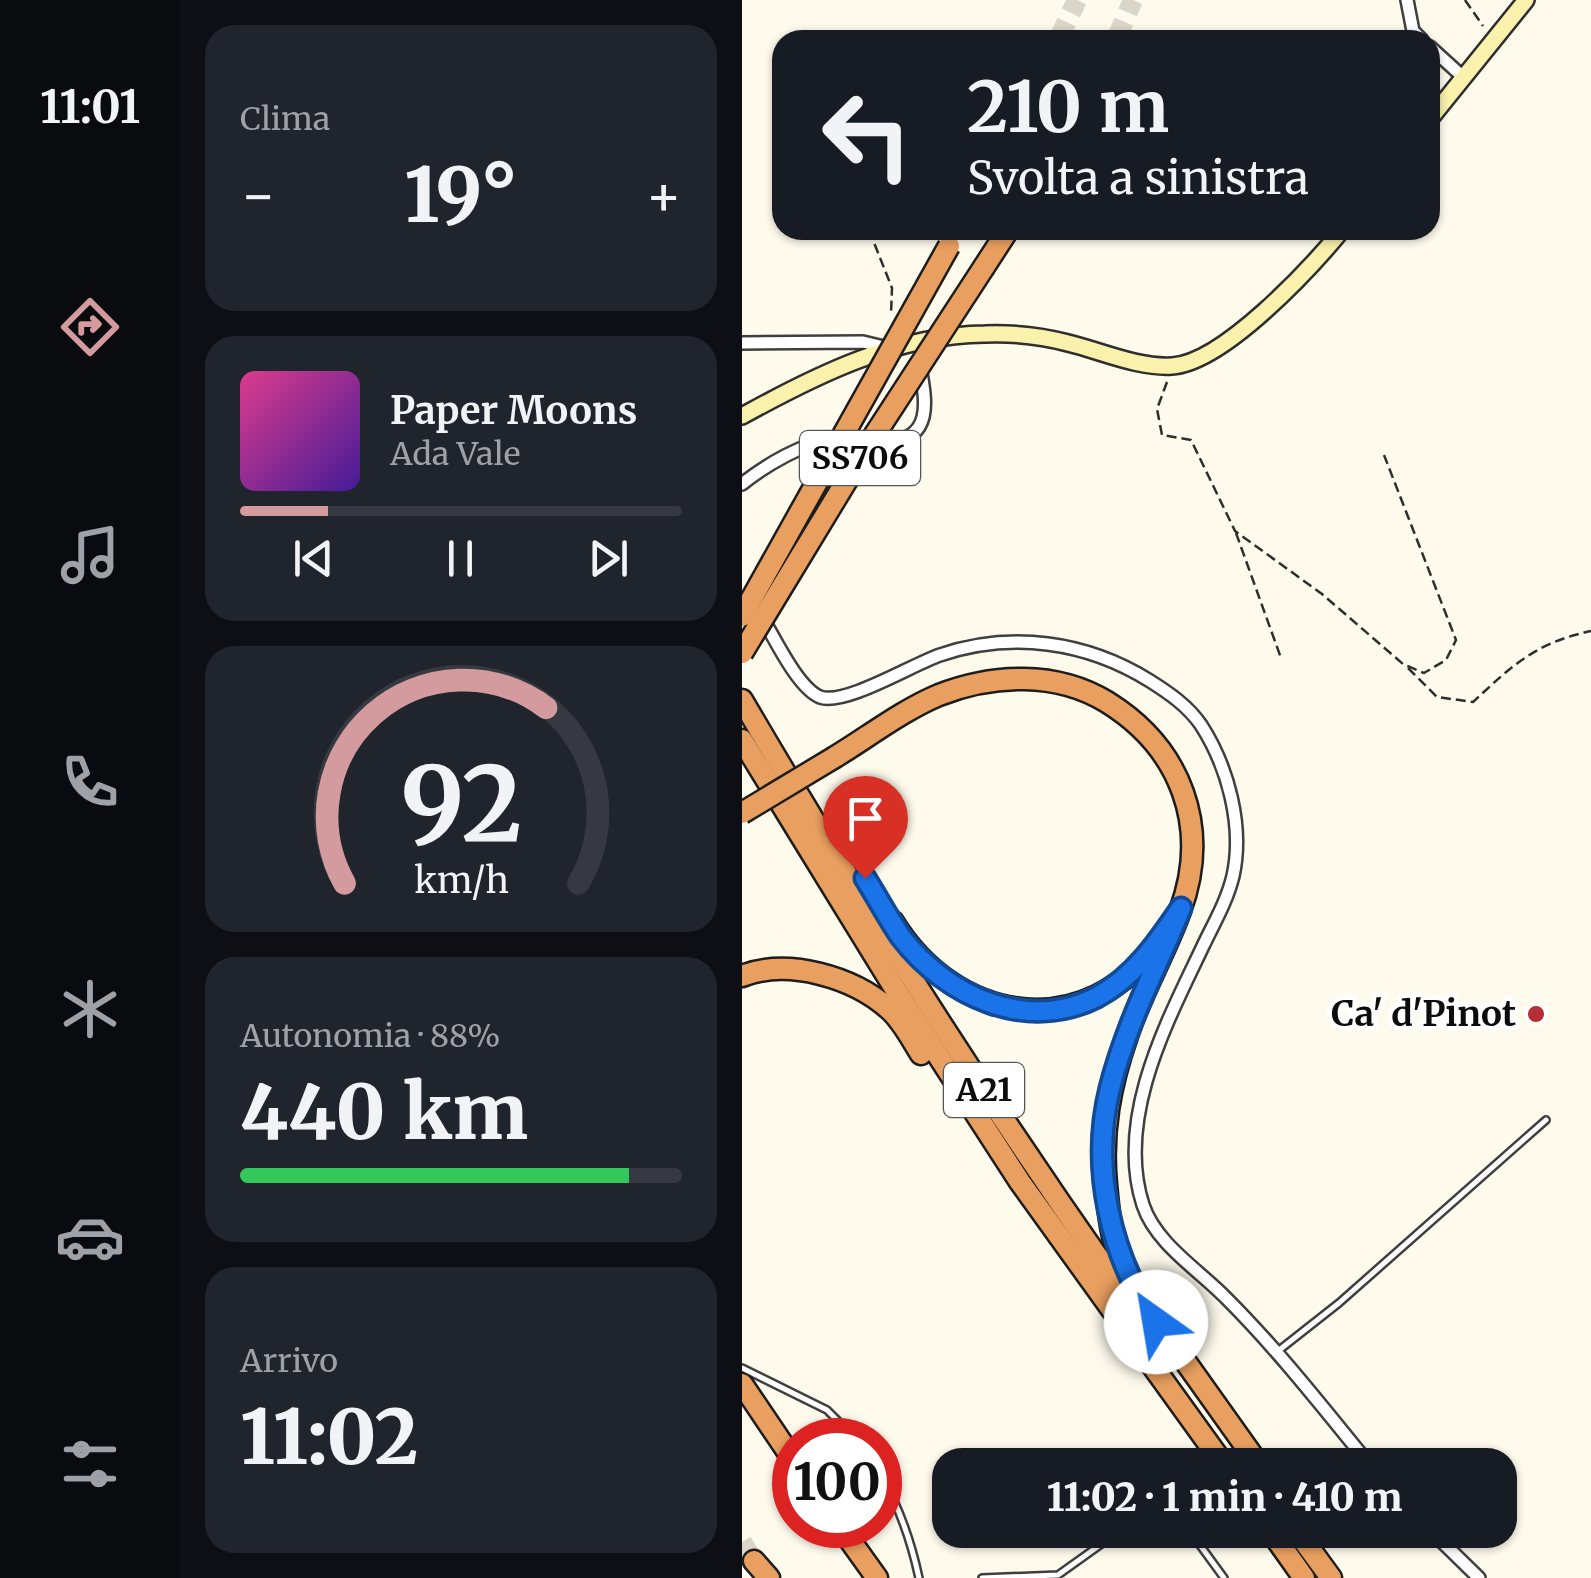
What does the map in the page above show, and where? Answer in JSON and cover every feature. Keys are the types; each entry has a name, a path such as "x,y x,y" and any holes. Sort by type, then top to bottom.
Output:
{"highway":[{"name":"SS706","path":"742,616 953,240"},
{"name":"SS706","path":"742,653 870,442 1002,240"},
{"path":"742,813 938,696 1013,677 1057,682 1093,694 1130,716 1156,742 1175,772 1188,805 1192,846 1181,908 1128,1031 1110,1090 1104,1137 1110,1220 1118,1252 1136,1293 1247,1448"},
{"path":"744,703 774,730 901,936 931,969 988,1004 1027,1011 1062,1009 1096,997 1126,978 1155,948 1181,908"},
{"name":"A21","path":"744,703 1036,1171 1236,1448"},
{"name":"A21","path":"742,740 1020,1182 1212,1448"},
{"path":"742,976 786,969 816,973 848,984 890,1010 1020,1182"},
{"path":"742,1384 772,1428"},
{"path":"855,1548 877,1578"},
{"path":"1283,1548 1304,1578"},
{"path":"1309,1548 1331,1578"},
{"path":"1319,1548 1340,1578"},
{"path":"754,1561 768,1578"}],"street":[{"path":"1407,0 1412,30"},
{"path":"1440,106 1526,0"},
{"path":"1440,55 1463,77"},
{"path":"742,416 884,347 984,334 1025,336 1172,366 1204,356 1234,338 1334,240"},
{"path":"742,343 863,342 884,347"},
{"path":"742,484 759,470 828,438 844,436 890,442 915,430 925,413 926,398 919,343"},
{"path":"742,586 796,673 808,689 823,699 846,696 939,656 978,645 1040,642 1077,648 1110,660 1173,695 1198,720 1223,768 1232,805 1236,848 1233,876 1224,904 1164,1030 1146,1083 1138,1123 1137,1182 1151,1225 1276,1352 1356,1448"},
{"path":"1448,1548 1479,1578"}],"lane":[{"path":"1276,1352 1338,1303 1546,1120"},
{"path":"742,1368 827,1410 835,1418"},
{"path":"902,1521 918,1578"},
{"path":"982,1578 1058,1574 1095,1548"},
{"path":"1202,1548 1224,1578"}],"path":[{"path":"1465,0 1477,18"},
{"path":"873,240 892,288 884,347"},
{"path":"1172,366 1157,409 1162,434 1191,440 1235,532 1281,658"},
{"path":"1384,455 1456,640 1446,660 1424,673 1404,664"},
{"path":"1235,532 1322,594 1404,664 1437,698 1473,702 1515,664 1557,638 1590,631"}],"tunnel":[{"path":"1063,30 1077,0"},
{"path":"1120,30 1133,0"},
{"path":"742,1542 754,1561"}],"place":[{"name":"Ca' d'Pinot","path":"1536,1014"}],"route":[{"path":"865,878 901,936 931,969 988,1004 1027,1011 1062,1009 1096,997 1126,978 1155,948 1181,908 1128,1031 1110,1090 1104,1137 1110,1220 1118,1252 1136,1293 1156,1322"}]}
